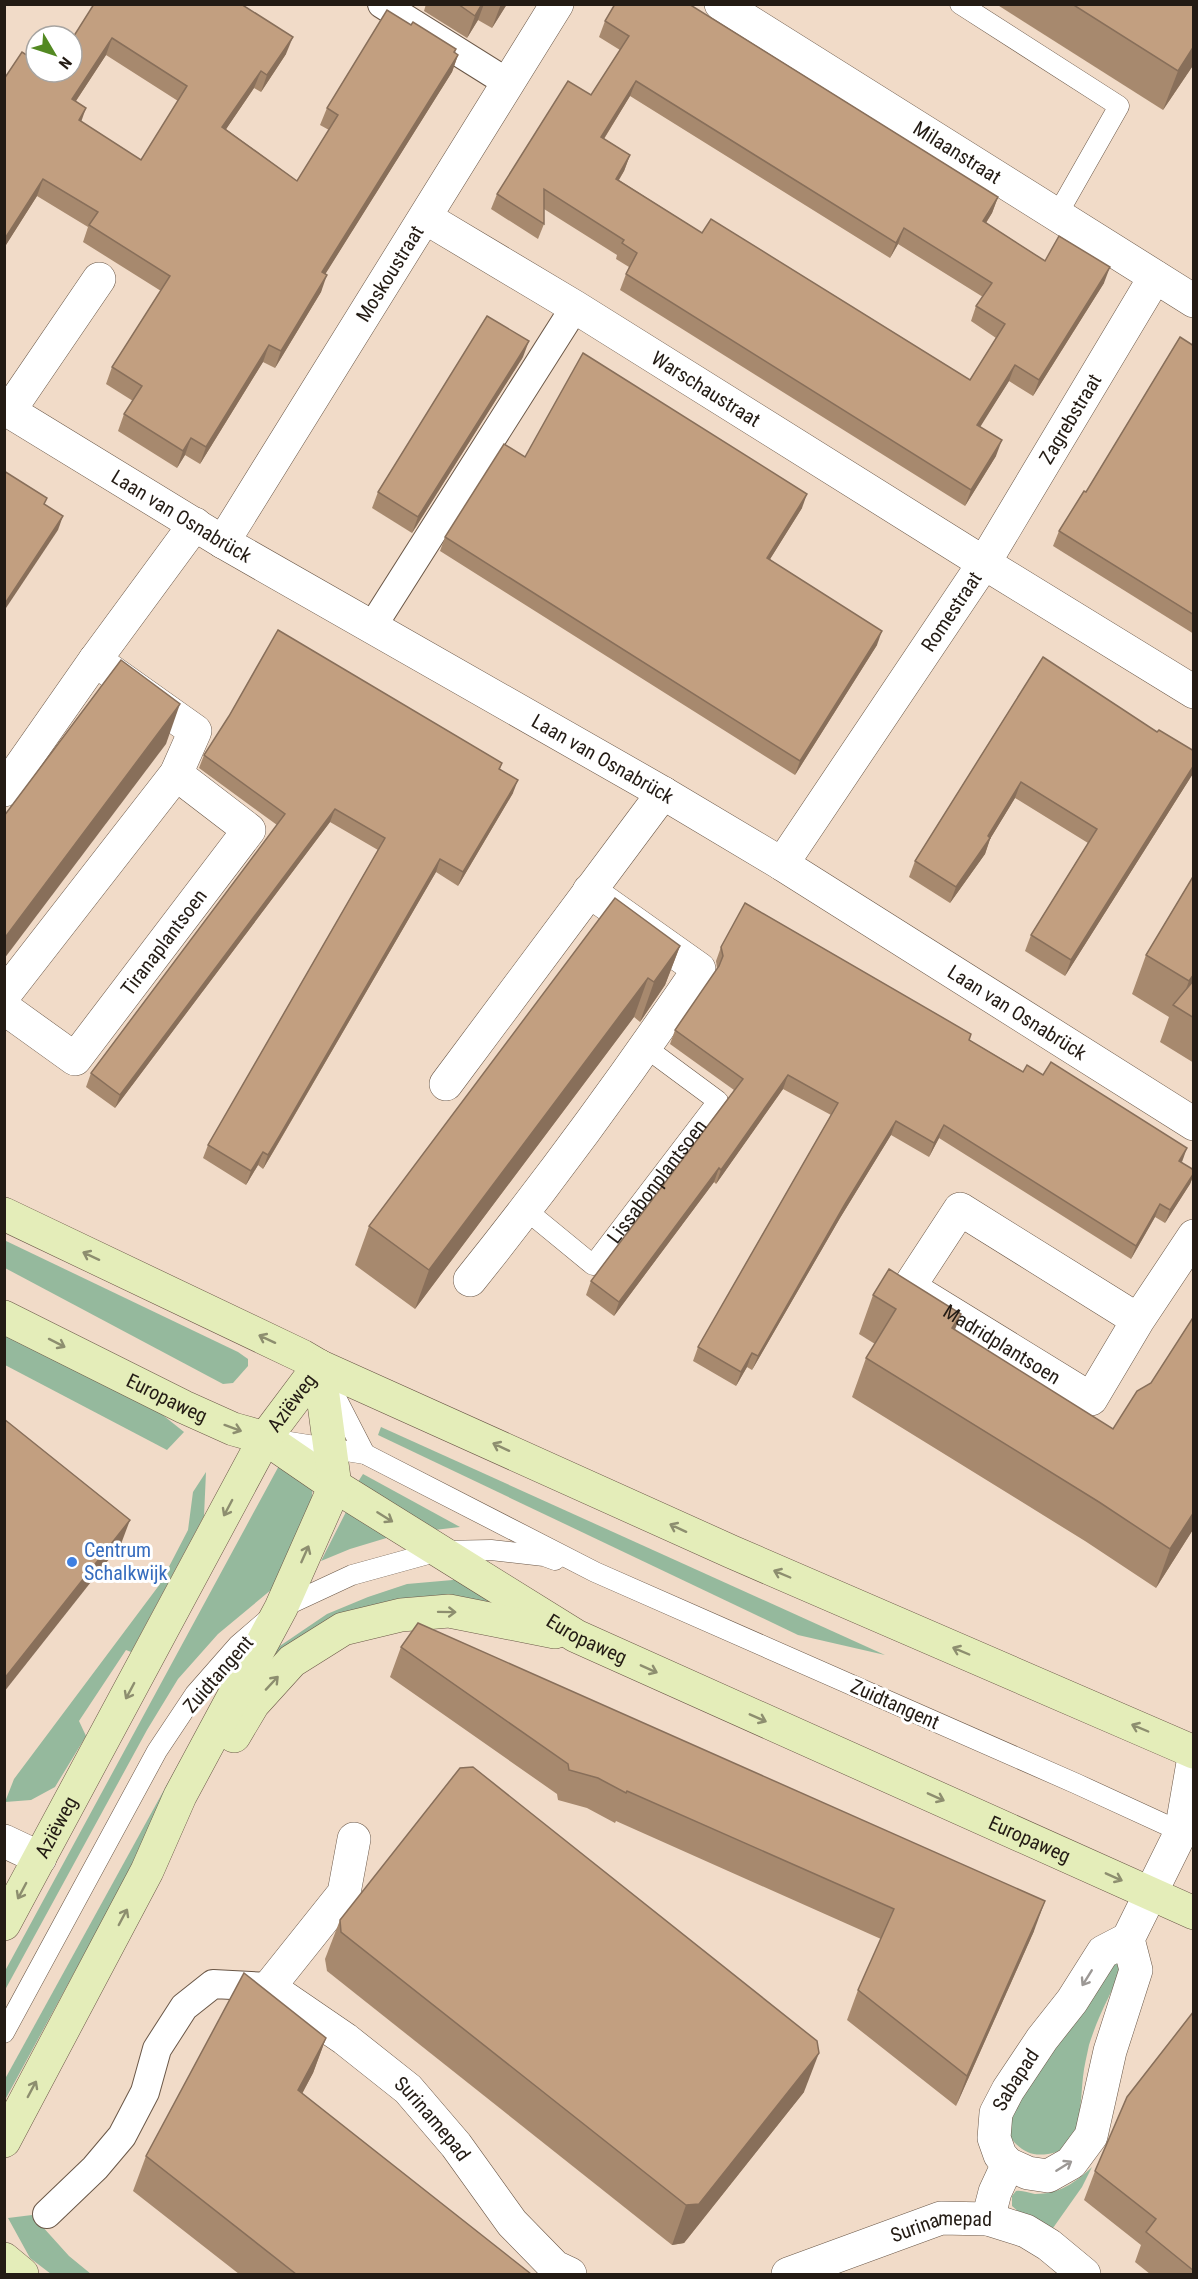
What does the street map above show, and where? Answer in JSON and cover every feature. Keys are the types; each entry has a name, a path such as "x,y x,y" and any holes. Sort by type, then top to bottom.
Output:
{"main road":[{"path":"4,1214 319,1366 742,1557 1194,1752"},
{"name":"Europaweg","path":"4,1317 184,1407 233,1429 265,1438 335,1486 576,1636 1194,1913"},
{"name":"Aziëweg","path":"4,1924 265,1438 319,1366"},
{"name":"Aziëweg","path":"319,1366 335,1486"},
{"path":"4,2141 147,1871 180,1796 281,1608 335,1486"},
{"path":"147,1871 195,1803 253,1704 292,1661 343,1629 401,1615 449,1611 576,1636"},
{"path":"4,2259 22,2274"}],"street":[{"path":"382,4 508,83"},
{"name":"Moskoustraat","path":"223,542 557,4"},
{"name":"Milaanstraat","path":"720,4 1194,301"},
{"name":"Warschaustraat","path":"426,218 575,307 984,563"},
{"name":"Zagrebstraat","path":"984,563 1155,277"},
{"path":"7,409 99,279"},
{"path":"372,627 575,307"},
{"name":"Laan van Osnabrück","path":"7,409 223,542 663,793 782,864 1194,1124"},
{"path":"4,790 95,660 195,524"},
{"name":"Romestraat","path":"782,864 984,563 1194,692"},
{"path":"4,994 176,774 195,731 95,660"},
{"name":"Tiranaplantsoen","path":"4,1008 75,1059 249,830 176,774"},
{"path":"446,1084 663,793"},
{"path":"470,1280 526,1210 699,969 589,891"},
{"name":"Madridplantsoen","path":"1138,1320 960,1209 909,1287 1091,1399 1138,1320 1194,1236"},
{"path":"988,2219 995,2192 1008,2164 1028,2173 1048,2176 1071,2163 1091,2136 1110,2051 1136,1970 1128,1939 1149,1893 1189,1828 1194,1757"},
{"path":"47,2214 94,2168 122,2136 145,2092 157,2049 184,2007 213,1984 269,1987 344,1893 354,1839"},
{"path":"4,1841 40,1858"},
{"name":"Sabapad","path":"1008,2164 1000,2155 994,2138 996,2113 1008,2090 1042,2039 1072,2001 1103,1952 1128,1939"},
{"name":"Surinamepad","path":"269,1987 345,2039 408,2089 456,2145 512,2223 555,2267 570,2274"},
{"name":"Surinamepad","path":"788,2274 941,2218 988,2219 1026,2231 1084,2274"}],"lane":[{"path":"960,4 1119,106 1057,215"},
{"name":"Lissabonplantsoen","path":"526,1210 593,1265 718,1101 645,1047"},
{"path":"319,1366 365,1454"},
{"name":"Zuidtangent","path":"265,1438 365,1454 595,1572 1077,1784 1189,1828"},
{"name":"Zuidtangent","path":"4,2033 157,1751 195,1694 238,1645 281,1608 352,1575 439,1551 491,1550 544,1556 595,1572"}],"green space":[{"path":"4,1240 238,1352 248,1359 248,1366 233,1383 223,1384 5,1268"},
{"path":"4,1332 159,1412 184,1432 167,1450 5,1365"},
{"path":"381,1427 885,1655 798,1635 378,1435"},
{"path":"281,1462 313,1481 311,1514 283,1580 218,1634 178,1679 147,1730 5,1990 5,1971"},
{"path":"206,1472 204,1516 131,1652 126,1650 79,1721 86,1736 55,1787 31,1800 5,1802 14,1779 160,1584 188,1530 193,1492"},
{"path":"363,1474 460,1527 426,1531 356,1485"},
{"path":"348,1508 393,1536 350,1549 321,1561"},
{"path":"464,1579 512,1607 456,1601 266,1668 268,1654 327,1614 407,1584"},
{"path":"181,1759 188,1763 5,2100 5,2079"},
{"path":"1117,1956 1127,1961 1101,2013 1089,2045 1083,2073 1078,2123 1074,2134 1068,2144 1059,2151 1043,2155 1026,2151 1015,2143 1010,2135 1009,2108"},
{"path":"1092,2167 1082,2187 1053,2228 1019,2212 1012,2206 1012,2196 1016,2191 1035,2194 1059,2190 1073,2183"},
{"path":"32,2215 69,2256 91,2274 51,2274 30,2258 8,2218"}],"building":[{"path":"94,4 241,4 293,37 267,75 261,71 222,127 297,181 338,115 327,108 387,10 411,25 413,22 456,49 454,52 458,55 322,272 327,275 281,351 269,345 206,447 191,438 183,451 124,414 142,386 112,367 170,276 89,225 98,212 43,179 4,240 4,79 22,52 24,53 24,84 82,84 72,99 86,108 79,120 141,160 187,86 112,38 84,81 84,24 81,24"},
{"path":"458,4 482,4 475,16"},
{"path":"615,4 689,4 998,197 983,221 1045,261 1059,236 1110,267 1039,380 1015,365 977,425 1002,440 971,490 626,274 637,253 622,243 624,240 544,189 544,224 497,194 568,81 591,95 629,36 605,21","holes":["636,81 896,243 904,228 992,283 976,306 1005,324 970,380 711,219 702,233 616,179 630,155 601,137"]},
{"path":"1072,4 1194,4 1194,46 1178,71"},
{"path":"487,316 529,341 418,517 378,492"},
{"path":"1180,337 1194,346 1194,615 1059,531 1084,491 1086,492"},
{"path":"583,353 807,494 767,558 882,631 800,761 445,537 504,444 525,457"},
{"path":"4,471 47,498 44,504 63,516 4,605"},
{"path":"278,630 502,763 499,769 518,780 463,872 440,859 268,1155 263,1152 251,1171 208,1145 385,838 335,809 120,1095 91,1073 285,814 204,755"},
{"path":"1043,657 1157,732 1159,730 1194,751 1194,765 1071,960 1031,935 1097,829 1021,782 988,836 990,838 956,887 915,861"},
{"path":"121,660 180,704 4,939 4,816"},
{"path":"1194,875 1194,974 1189,981 1146,955"},
{"path":"615,898 680,946 654,982 648,978 429,1270 369,1226"},
{"path":"745,903 971,1034 969,1040 1023,1072 1027,1065 1043,1075 1051,1062 1187,1148 1179,1161 1194,1170 1194,1173 1170,1210 1160,1204 1136,1246 944,1125 934,1143 896,1121 845,1204 758,1356 752,1353 741,1372 698,1347 838,1103 788,1075 721,1170 719,1168 619,1302 591,1281 743,1079 675,1030 719,966 723,956 721,947"},
{"path":"1194,980 1194,1018 1173,1005"},
{"path":"889,1269 961,1314 952,1328 1113,1429 1137,1391 1151,1383 1194,1316 1194,1512 1170,1549 1099,1502 866,1358 896,1309 873,1295"},
{"name":"Centrum Schalkwijk","path":"4,1419 130,1520 4,1679"},
{"path":"418,1623 1045,1901 967,2076 858,1990 894,1909 627,1791 626,1793 598,1778 569,1770 568,1764 401,1647"},
{"path":"473,1767 817,2041 819,2053 699,2204 686,2205 341,1932 340,1920 460,1768"},
{"path":"244,1973 326,2038 298,2090 531,2274 296,2274 146,2156"},
{"path":"1194,2011 1194,2271 1146,2232 1156,2219 1095,2171 1127,2097"}],"place":[{"name":"Centrum Schalkwijk","path":"72,1562"}]}
